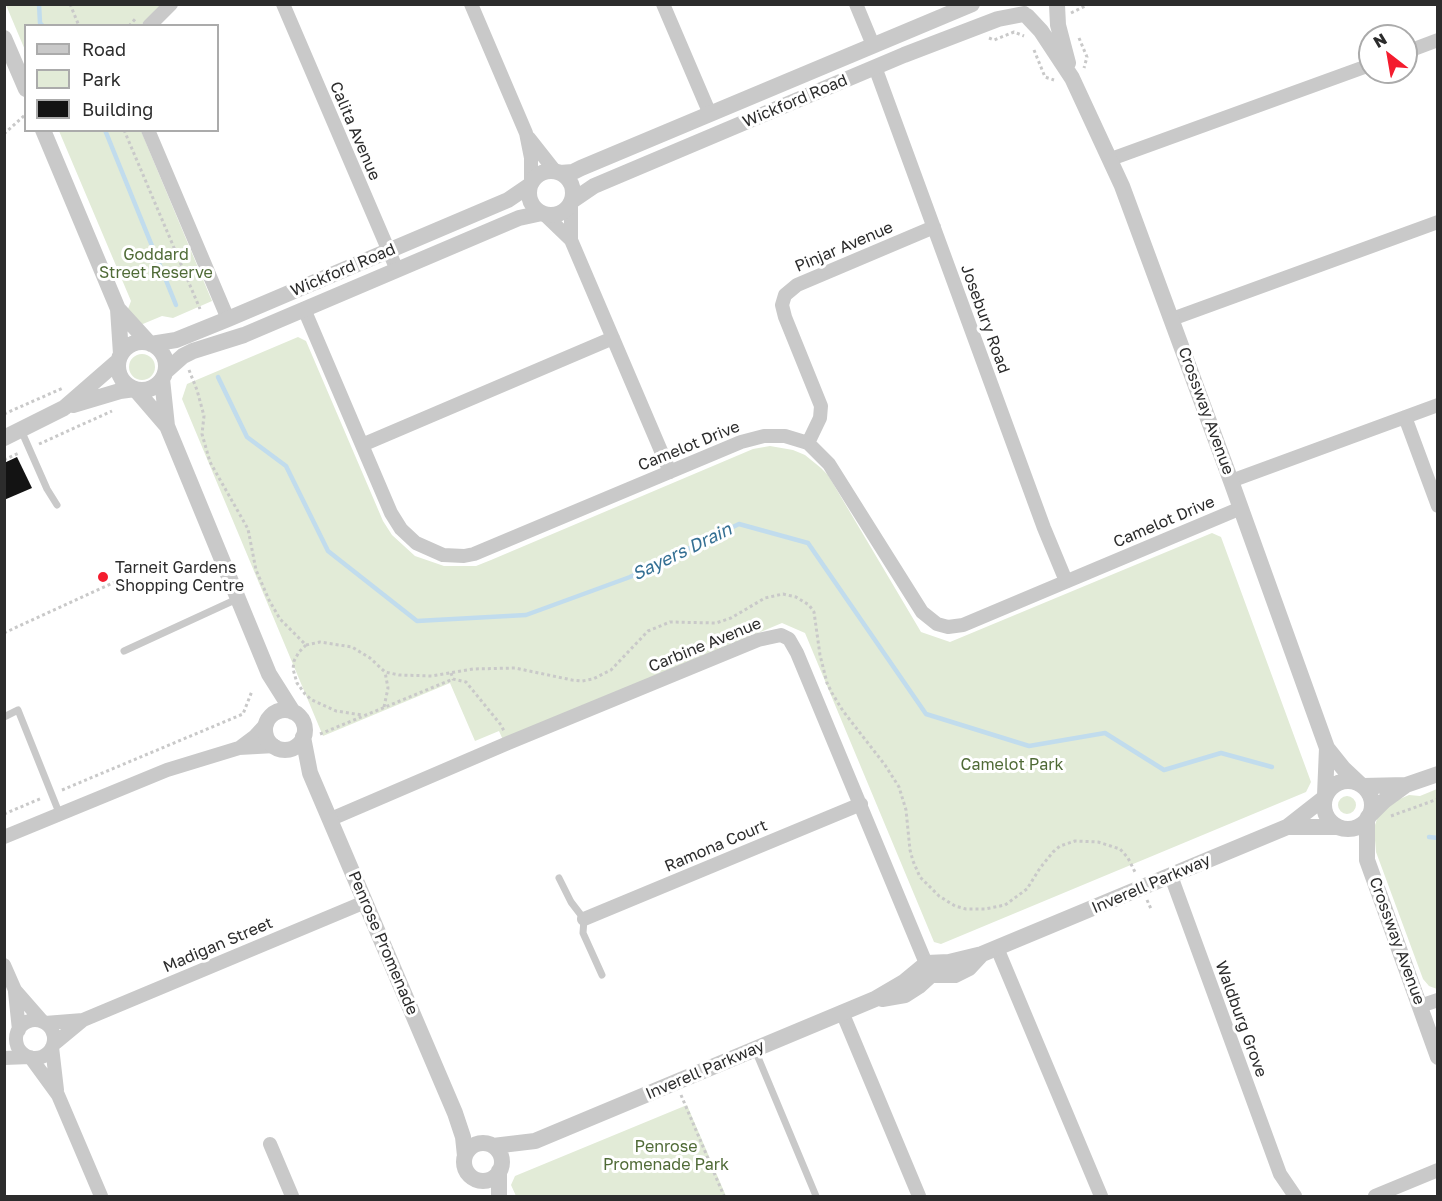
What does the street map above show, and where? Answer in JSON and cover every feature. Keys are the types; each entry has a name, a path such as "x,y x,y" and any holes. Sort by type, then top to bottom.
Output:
{"street":[{"path":"152,24 171,4"},
{"name":"Calita Avenue","path":"283,4 397,270"},
{"path":"471,4 526,133 531,158 529,192 532,205 571,240"},
{"path":"663,4 719,133"},
{"path":"856,4 873,45"},
{"name":"Wickford Road","path":"558,172 573,172 972,4"},
{"name":"Wickford Road","path":"571,203 594,186 875,67 998,19 1022,12 1044,15 1062,7"},
{"name":"Crossway Avenue","path":"1062,7 1058,25 1072,78"},
{"name":"Crossway Avenue","path":"1022,12 1041,31 1072,78 1111,159 1172,319 1327,748 1343,768 1362,785"},
{"path":"4,38 24,84"},
{"path":"1418,47 1437,40"},
{"name":"Josebury Road","path":"875,67 1044,528 1066,581"},
{"path":"1111,159 1358,69"},
{"path":"44,132 118,309 150,344 163,354 166,363 164,375 167,426"},
{"path":"149,132 228,319"},
{"path":"526,133 558,172 571,182 574,195 571,203 571,240 670,472"},
{"path":"531,185 541,173 558,172"},
{"name":"Wickford Road","path":"150,344 176,340 228,319 508,200 531,185"},
{"path":"543,214 559,214 571,203"},
{"name":"Wickford Road","path":"164,375 183,356 193,351 244,335 519,218 543,214"},
{"path":"1172,319 1437,222"},
{"name":"Pinjar Avenue","path":"807,443 820,418 821,406 784,317 782,305 785,295 797,285 934,227"},
{"path":"4,837 167,770 239,748 293,747 303,737 304,724 269,674 167,426 135,389 127,385 118,372 120,358 118,309"},
{"name":"Camelot Drive","path":"304,309 391,513 401,529 423,547 443,555 474,554 488,550 753,438 785,436 807,443 829,464 922,612 937,624 948,627 963,625 1241,508"},
{"path":"362,445 613,338"},
{"path":"64,408 120,358 132,344 150,344"},
{"path":"4,438 64,408 113,393 135,389 148,390 164,375"},
{"path":"1231,480 1437,405"},
{"path":"1405,417 1437,506"},
{"name":"Carbine Avenue","path":"331,819 758,640 781,635 789,639 797,653 929,969"},
{"path":"269,674 267,738 277,747"},
{"path":"239,748 255,736 277,711 293,711"},
{"name":"Penrose Promenade","path":"303,737 310,773 455,1113 463,1137 465,1156"},
{"name":"Penrose Promenade","path":"277,747 310,773"},
{"name":"Crossway Avenue","path":"1325,797 1327,748"},
{"path":"1406,785 1362,785 1344,781 1330,788 1325,797 1326,815 1339,827 1355,828 1384,801 1406,785 1437,774"},
{"path":"1362,785 1368,791 1372,804 1368,818"},
{"name":"Inverell Parkway","path":"500,1170 535,1141 876,999 929,969 990,951 1287,827 1325,797"},
{"name":"Ramona Court","path":"584,919 861,804"},
{"name":"Crossway Avenue","path":"1368,818 1368,860 1437,1057"},
{"name":"Inverell Parkway","path":"1287,827 1339,827"},
{"name":"Crossway Avenue","path":"1339,827 1368,860"},
{"name":"Waldburg Grove","path":"1171,876 1280,1174 1295,1197"},
{"name":"Madigan Street","path":"53,1046 83,1020 365,902"},
{"path":"990,951 1101,1197"},
{"path":"4,965 15,990 53,1033 58,1095"},
{"path":"15,990 19,1031 18,1047 31,1057 58,1095 101,1197"},
{"path":"1420,1006 1437,1000"},
{"path":"842,1012 919,1197"},
{"name":"Madigan Street","path":"44,1023 83,1020"},
{"path":"4,1047 30,1021 44,1023"},
{"path":"4,1058 45,1055 53,1046"},
{"name":"Penrose Promenade","path":"455,1113 490,1145"},
{"name":"Inverell Parkway","path":"490,1145 535,1141"},
{"path":"270,1144 292,1197"},
{"path":"487,1197 466,1171 465,1156 467,1151 476,1145 490,1145 501,1158 500,1197"},
{"path":"474,1179 485,1181 496,1176 500,1170"},
{"path":"1375,1197 1437,1170"},
{"name":"Waldburg Grove","path":"1280,1174 1282,1197"}],"lane":[{"path":"21,430 47,489 57,505"},
{"path":"124,651 239,598"},
{"path":"4,717 18,711 60,815"},
{"path":"559,878 571,902 584,919 583,933 602,975"},
{"path":"755,1050 816,1197"}],"path":[{"path":"70,4 78,24"},
{"path":"1062,7 1089,5"},
{"path":"1032,46 1045,77"},
{"path":"4,134 24,116"},
{"path":"125,132 200,309"},
{"path":"4,414 70,384"},
{"path":"4,460 113,410"},
{"path":"4,633 117,581"},
{"path":"306,645 294,661 293,669 297,683 305,694 312,700 336,711 364,715"},
{"path":"384,707 388,688 385,672"},
{"path":"451,673 453,679"},
{"path":"320,734 453,679 466,682 501,725 508,743"},
{"path":"4,814 243,714 252,691"},
{"path":"1390,816 1437,799"},
{"path":"676,1082 724,1197"}],"green space":[{"path":"6,5 162,5 142,24 24,24 24,48"},
{"name":"Goddard Street Reserve","path":"59,132 141,132 212,301 173,318 162,316 138,326 128,309 131,301"},
{"name":"Camelot Park","path":"298,337 306,341 383,521 392,535 415,556 444,566 476,566 753,449 770,446 793,450 805,455 828,475 921,632 950,642 1212,533 1221,537 1311,782 1306,792 941,944 934,942 805,633 782,623 503,740 499,731 475,741 450,683 323,736 182,399 187,384"},
{"path":"142,354 151,358 155,367 151,376 142,380 133,376 129,367 133,358"},
{"path":"1437,789 1437,989 1429,986 1423,979 1376,852 1374,828 1378,816 1395,801 1409,795 1420,796"},
{"path":"1347,796 1353,799 1356,805 1353,811 1347,814 1341,811 1338,805 1341,799"},
{"name":"Penrose Promenade Park","path":"687,1105 726,1196 516,1196 511,1185 515,1176"}],"building":[{"path":"17,457 32,488 4,500 4,463"}],"waterway":[{"name":"Sayers Drain","path":"39,4 41,24"},
{"name":"Sayers Drain","path":"106,132 176,305"},
{"name":"Sayers Drain","path":"218,377 247,437 286,466 328,551 417,621 526,615 630,577 739,524 808,543 926,714 1029,746 1105,733 1164,770 1221,753 1272,767"},
{"name":"Sayers Drain","path":"1429,837 1438,838"}],"place":[{"name":"Tarneit Gardens Shopping Centre","path":"103,577"}]}
